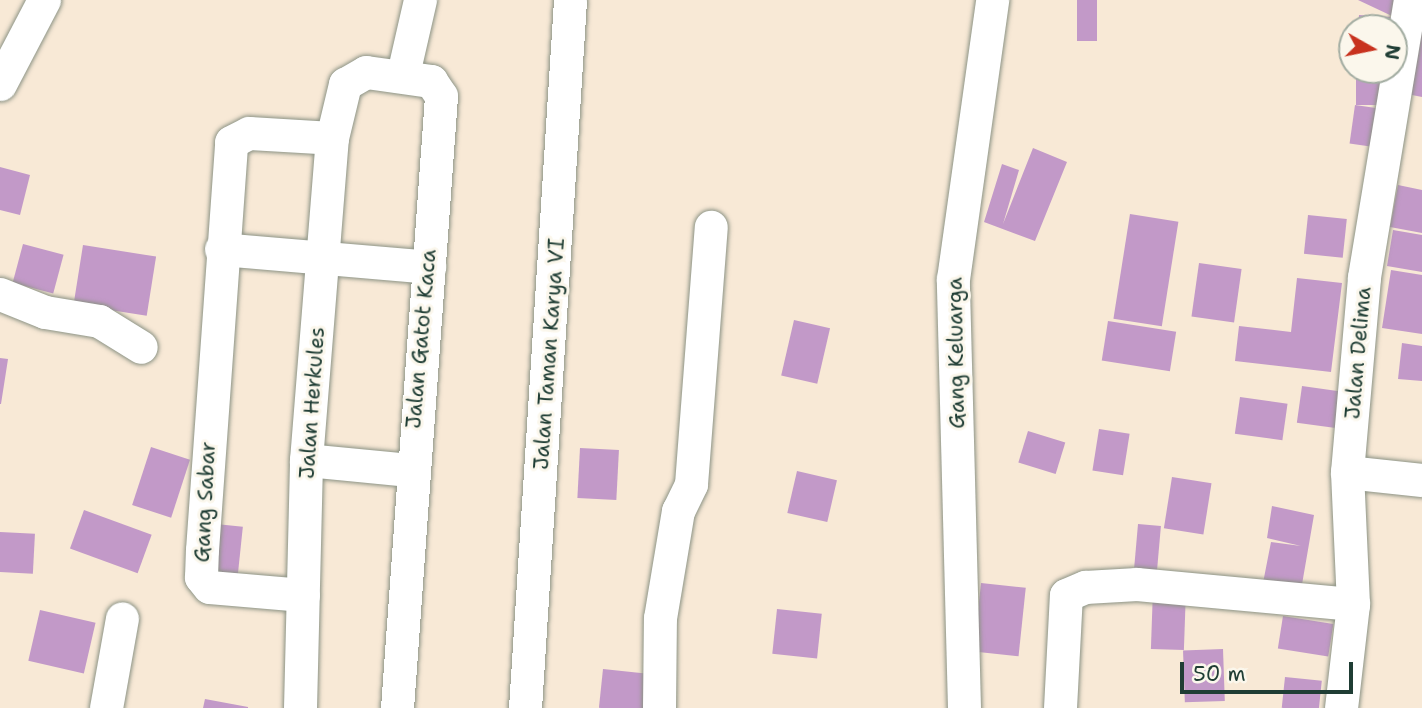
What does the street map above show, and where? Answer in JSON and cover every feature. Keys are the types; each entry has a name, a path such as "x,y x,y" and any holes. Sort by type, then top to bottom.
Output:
{"street":[{"path":"0,84 44,0"},
{"path":"403,74 421,0"},
{"name":"Jalan Taman Karya VI","path":"525,708 570,0"},
{"name":"Gang Keluarga","path":"964,708 953,279 992,0"},
{"name":"Jalan Delima","path":"1341,708 1353,604 1347,472 1364,277 1410,0"},
{"name":"Jalan Gatot Kaca","path":"337,100 356,76 403,74 430,81 441,96 429,267 409,470 397,708"},
{"name":"Jalan Herkules","path":"300,708 306,460 337,100"},
{"path":"332,138 235,136 221,249 429,267"},
{"path":"659,708 660,618 678,511 691,484 711,227"},
{"name":"Gang Sabar","path":"221,249 202,379 203,583 303,595"},
{"path":"0,294 45,312 99,321 141,347"},
{"path":"306,460 409,470"},
{"path":"1347,472 1422,480"},
{"path":"1060,708 1066,595 1085,587 1136,584 1353,604"},
{"path":"106,708 122,618"}],"building":[{"path":"1077,0 1097,0 1097,41 1077,41"},
{"path":"1358,0 1397,0 1393,14"},
{"path":"1422,18 1422,97 1407,94"},
{"path":"1356,84 1390,84 1390,105 1356,105"},
{"path":"1355,105 1383,109 1377,148 1350,144"},
{"path":"1033,148 1067,162 1035,241 984,222 1002,164 1019,170 1003,224"},
{"path":"0,167 30,175 20,215 0,210"},
{"path":"1398,185 1422,190 1422,233 1390,227"},
{"path":"1130,214 1178,222 1162,326 1113,319"},
{"path":"1308,215 1347,219 1343,258 1304,254"},
{"path":"1393,230 1422,235 1422,272 1387,266"},
{"path":"23,244 64,255 53,294 13,283"},
{"path":"83,245 156,257 147,316 74,304"},
{"path":"1199,263 1242,269 1234,322 1191,316"},
{"path":"1391,270 1422,275 1422,334 1382,328"},
{"path":"1297,278 1342,283 1331,372 1235,361 1239,326 1291,332"},
{"path":"794,320 830,328 817,384 781,376"},
{"path":"1108,321 1176,332 1170,371 1102,361"},
{"path":"1402,343 1422,346 1422,381 1398,379"},
{"path":"0,358 8,359 1,404 0,404"},
{"path":"1302,386 1343,392 1337,428 1297,423"},
{"path":"1240,397 1288,404 1282,440 1235,434"},
{"path":"1099,429 1130,434 1123,475 1092,470"},
{"path":"1028,431 1065,442 1056,474 1018,463"},
{"path":"151,447 190,460 171,518 132,505"},
{"path":"580,448 619,450 616,500 577,498"},
{"path":"797,471 837,480 827,522 787,513"},
{"path":"1172,477 1212,483 1203,535 1164,528"},
{"path":"1272,506 1314,515 1300,596 1262,588 1271,542 1301,546 1267,538"},
{"path":"84,510 152,535 138,573 70,549"},
{"path":"216,524 243,527 237,585 210,582"},
{"path":"1138,524 1161,526 1157,574 1134,572"},
{"path":"0,532 35,534 33,574 0,572"},
{"path":"981,583 1026,588 1019,656 974,652"},
{"path":"1153,589 1186,590 1184,650 1151,649"},
{"path":"777,609 822,614 817,658 772,654"},
{"path":"40,610 96,623 84,673 28,661"},
{"path":"1283,616 1333,624 1328,657 1278,649"},
{"path":"1223,649 1225,701 1185,702 1183,650"},
{"path":"603,669 648,674 644,708 599,708"},
{"path":"1285,677 1322,681 1319,708 1282,708"},
{"path":"205,699 248,707 248,708 203,708"}]}
